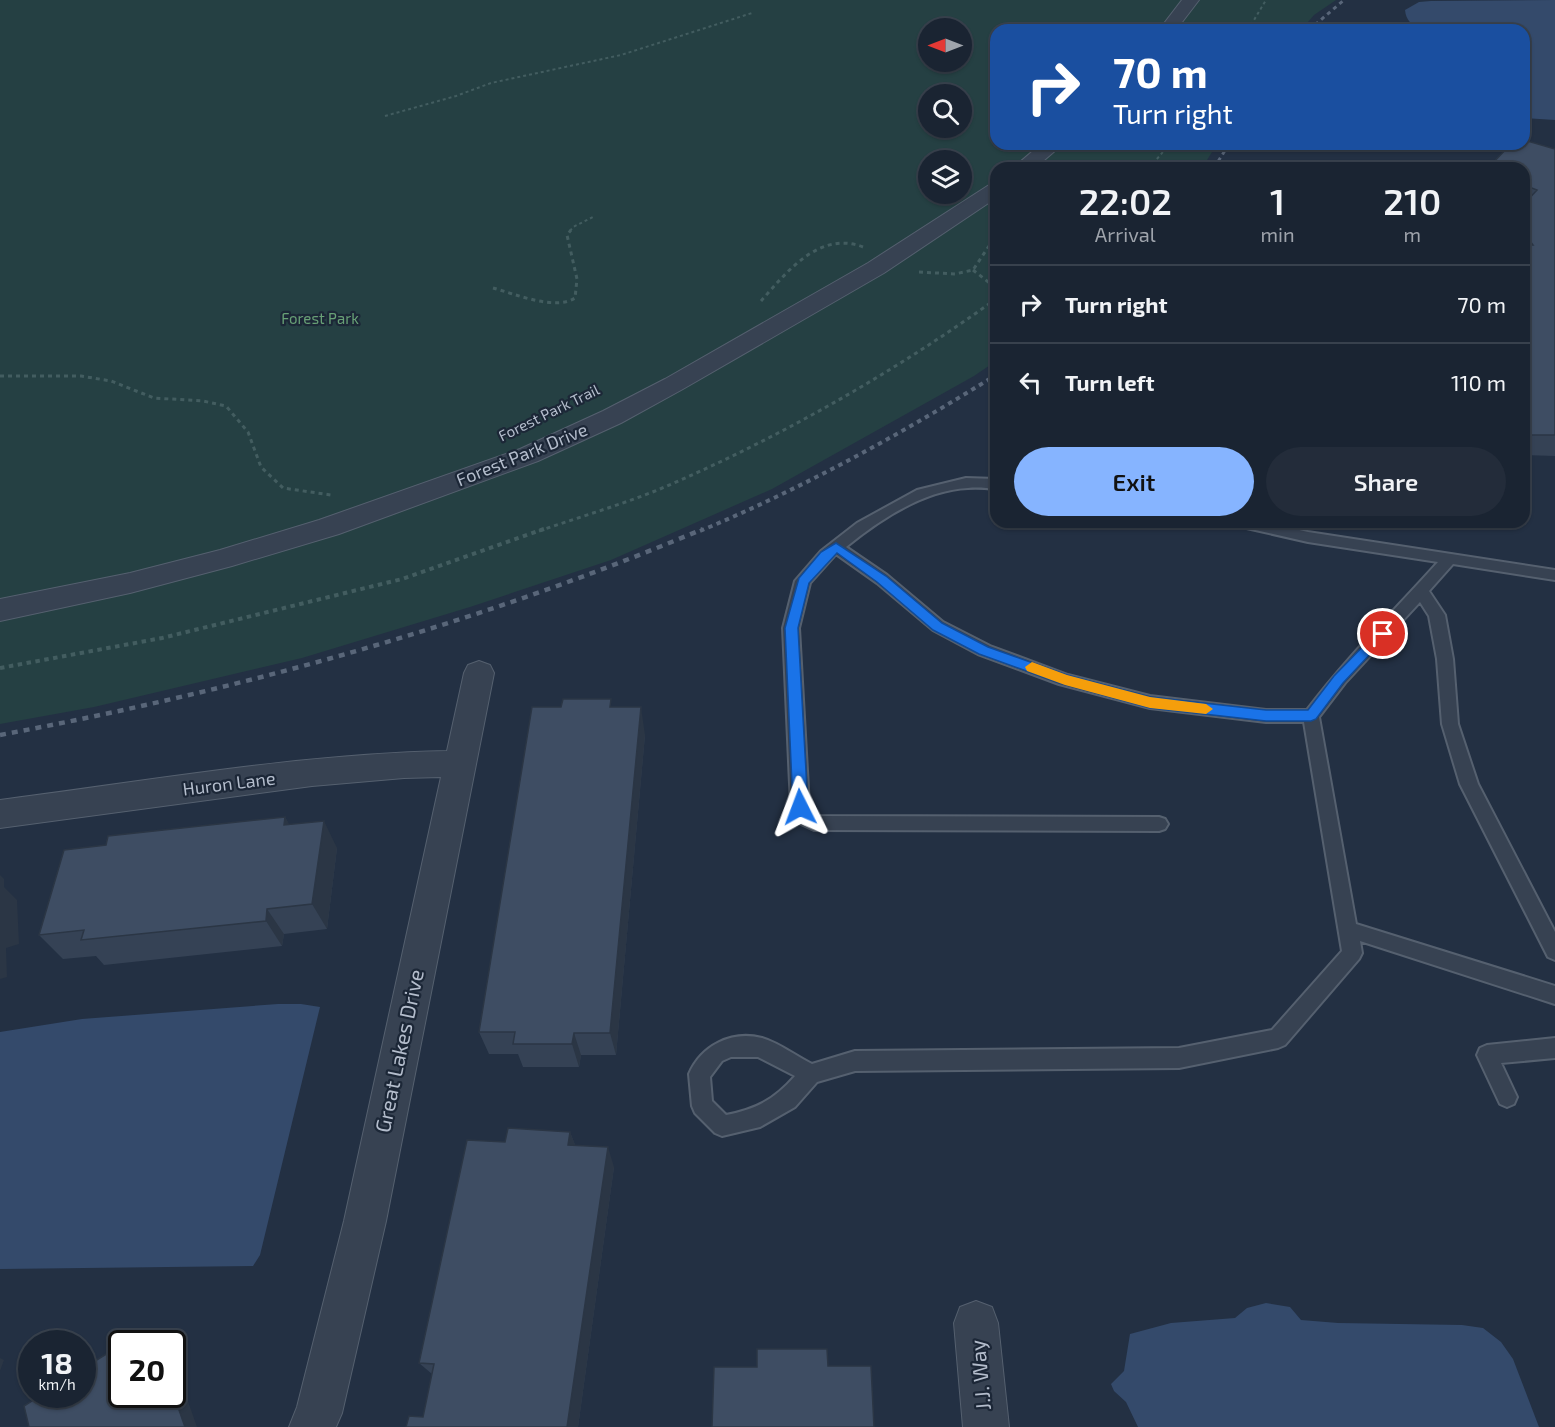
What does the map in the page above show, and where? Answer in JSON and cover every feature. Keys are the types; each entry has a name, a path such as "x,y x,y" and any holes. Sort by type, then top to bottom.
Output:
{"street":[{"path":"1172,24 1191,0"},
{"path":"1030,162 1046,150"},
{"name":"Forest Park Drive","path":"0,610 130,583 222,559 329,527 529,454 612,417 674,384 890,259 990,193"},
{"name":"Great Lakes Drive","path":"312,1427 319,1413 365,1221 479,673"},
{"name":"Huron Lane","path":"0,814 312,773 404,765 459,764"},
{"name":"J.J. Way","path":"976,1323 986,1427"}],"lane":[{"path":"990,484 966,483 922,493 862,526 826,555 803,581 791,628 800,807 806,818 814,823 1159,824"},
{"path":"1268,528 1308,537 1555,575"},
{"path":"836,547 882,579 938,626 984,650 1065,680 1150,702 1266,716 1311,716"},
{"path":"811,1074 760,1047 729,1047 714,1054 699,1074 702,1106 722,1126 753,1120 788,1100 811,1074 855,1061 1179,1058 1278,1038 1352,953 1311,716 1338,679 1449,559"},
{"path":"1421,591 1437,615 1445,659 1450,724 1469,784 1555,951"},
{"path":"1347,929 1555,995"},
{"path":"1507,1097 1487,1055 1555,1048"}],"path":[{"path":"1252,24 1266,0"},
{"path":"385,116 456,96 491,83 621,55 752,13"},
{"path":"1154,162 1165,150"},
{"path":"493,288 554,304 565,304 571,301 575,298 579,287 567,235 573,227 593,217"},
{"path":"756,306 802,257 814,249 831,244 855,243 920,272 936,275 973,270 990,283"},
{"path":"973,270 990,244"},
{"path":"0,668 162,638 402,579 659,489 826,409 930,346 990,303"},
{"path":"0,376 81,376 111,381 154,398 203,401 226,406 248,432 261,467 283,488 338,495"}],"green space":[{"name":"Forest Park","path":"0,0 1336,0 1314,15 1306,24 990,24 990,150 1213,150 1206,162 990,162 990,365 772,489 611,560 470,607 302,658 94,707 0,724"}],"water":[{"path":"1555,0 1555,120 1530,118 1530,24 1412,24 1410,22 1405,10 1419,2"},
{"path":"278,1004 320,1007 260,1255 253,1266 0,1269 0,1032 82,1019"},
{"path":"1266,1303 1290,1307 1301,1320 1338,1323 1462,1325 1483,1328 1501,1342 1513,1359 1539,1427 1138,1427 1126,1402 1114,1391 1111,1384 1124,1371 1130,1334 1171,1323 1235,1318 1247,1308"}],"building":[{"path":"1530,142 1555,149 1555,435 1530,435 1530,245 1533,245 1530,241 1530,198 1537,190 1530,187 1530,162 1494,162 1505,150 1530,150"},
{"path":"563,699 611,699 610,707 641,707 610,1033 574,1033 572,1044 513,1044 515,1032 479,1032 532,707 561,707"},
{"path":"285,817 284,825 324,821 312,904 267,909 266,921 81,940 84,930 39,935 64,850 106,845 108,836"},
{"path":"508,1128 570,1132 568,1145 608,1147 567,1427 406,1427 409,1416 423,1417 434,1364 419,1363 467,1140 505,1142"},
{"path":"757,1349 827,1349 828,1366 871,1366 874,1427 712,1427 714,1367 757,1367"},
{"path":"108,1353 108,1408 178,1408 185,1427 29,1427 24,1408 96,1408 96,1360"}],"railway":[{"path":"1316,24 1344,0"},
{"path":"1218,162 1225,150"},
{"path":"700,531 776,497 851,459 990,379"},
{"path":"0,735 180,697 357,651 532,595 703,529"}],"slow traffic":[{"path":"1032,667 1065,680 1150,702 1206,709"}],"route":[{"path":"800,807 791,628 803,581 836,547 882,579 938,626 984,650 1065,680 1150,702 1266,716 1311,716 1338,679 1383,634"}]}
